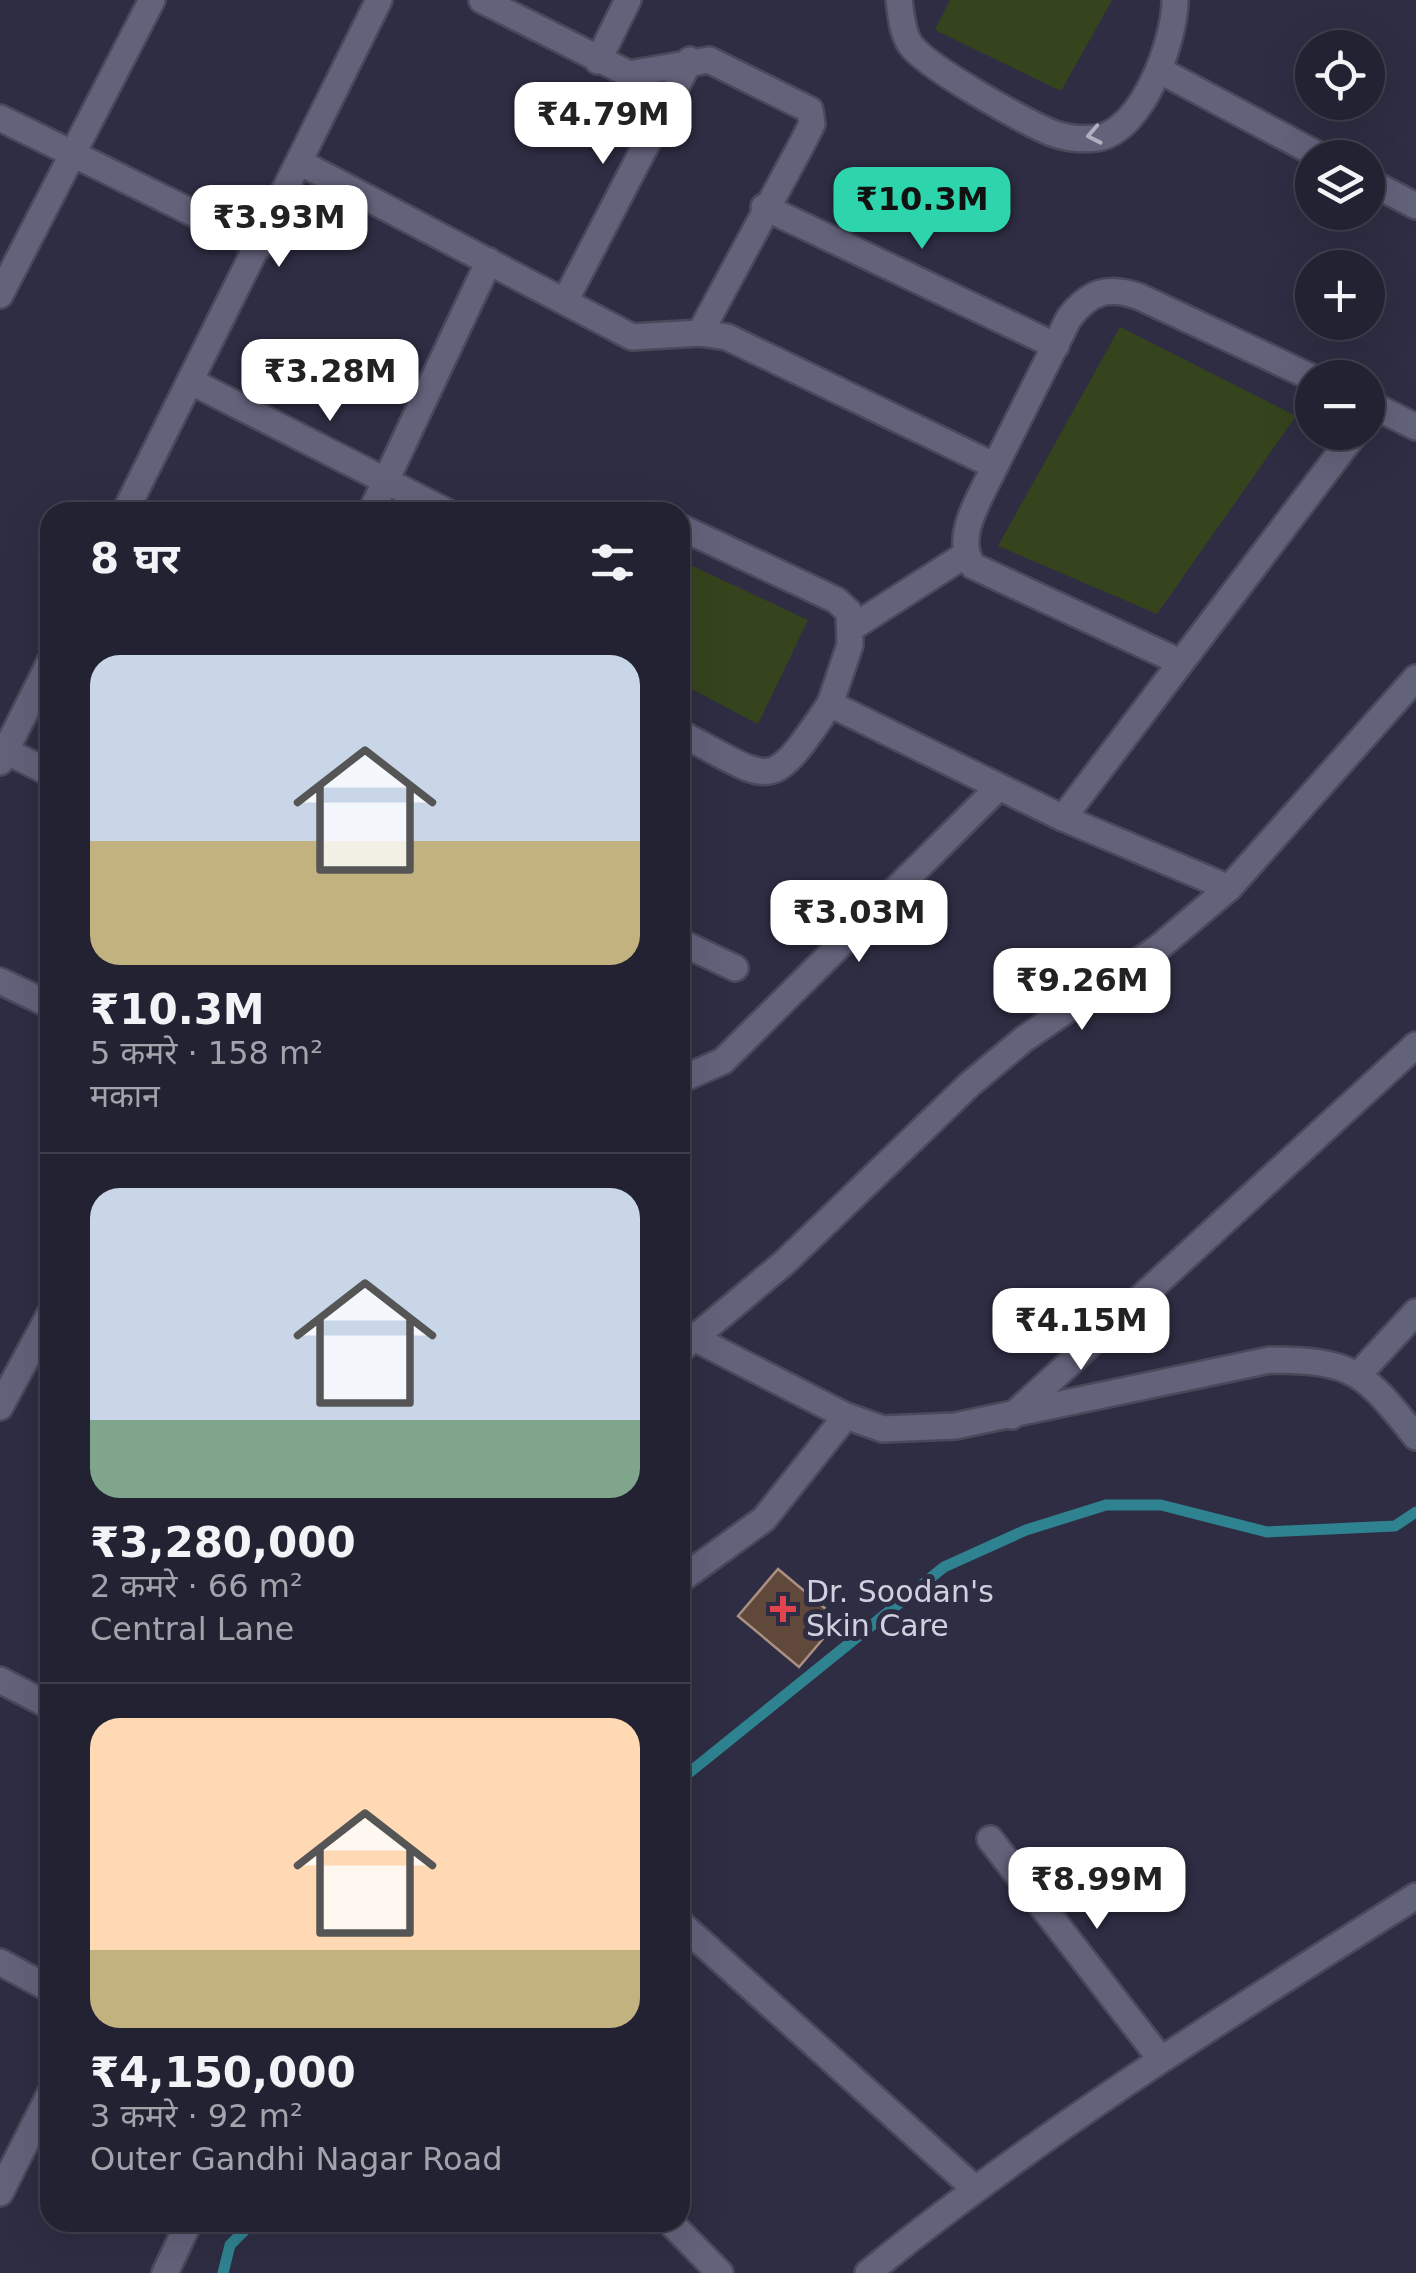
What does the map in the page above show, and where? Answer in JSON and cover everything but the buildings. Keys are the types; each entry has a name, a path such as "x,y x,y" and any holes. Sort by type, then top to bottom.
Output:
{"street":[{"path":"0,295 152,0"},
{"path":"130,502 379,0"},
{"path":"482,0 629,74 690,60 728,66 810,110 812,124 700,333"},
{"path":"598,61 628,0"},
{"path":"900,0 909,44 928,63 1051,133 1075,139 1101,138 1124,125 1159,70 1175,12 1196,0"},
{"path":"565,300 690,60"},
{"path":"1159,70 1295,143"},
{"path":"0,118 260,246"},
{"path":"299,162 632,337 700,333 727,337 995,466"},
{"path":"1385,190 1416,206"},
{"path":"764,208 1056,346"},
{"path":"376,502 489,261"},
{"path":"1178,661 973,566 966,556 970,520 1056,346 1084,299 1102,291 1122,290 1295,370"},
{"path":"190,382 425,502"},
{"path":"1385,415 1416,427"},
{"path":"1063,818 1178,661 1342,450"},
{"path":"690,531 836,600 849,612 853,627 830,704 793,759 780,770 751,770 690,738"},
{"path":"853,627 966,556"},
{"path":"690,1336 1024,1039 1158,948 1229,888 1353,754 1416,678"},
{"path":"40,681 2,753 40,769"},
{"path":"830,704 1063,818 1229,888"},
{"path":"690,1076 723,1062 999,786"},
{"path":"690,947 735,968"},
{"path":"0,980 40,1000"},
{"path":"1012,1416 1416,1045"},
{"path":"1360,1374 1416,1312"},
{"path":"690,1342 846,1416 883,1429 920,1430 1012,1416 1270,1360 1320,1360 1360,1374 1416,1437"},
{"path":"0,1407 40,1350"},
{"path":"690,1573 764,1519 846,1416"},
{"path":"0,1680 40,1701"},
{"path":"990,1839 1160,2058"},
{"path":"868,2273 973,2187 1160,2058 1416,1896"},
{"path":"690,1932 973,2187"},
{"path":"0,1962 40,1983"},
{"path":"0,2193 40,2114"},
{"path":"165,2273 184,2232"},
{"path":"680,2232 720,2273"}],"green space":[{"path":"950,0 1112,0 1061,91 935,30"},
{"path":"1120,327 1295,415 1157,614 998,546"},
{"path":"690,565 808,620 758,724 690,688"}],"waterway":[{"path":"690,1772 944,1567 1026,1530 1106,1505 1161,1505 1267,1532 1395,1526 1416,1512"},
{"path":"223,2273 230,2245 243,2232"}],"place":[{"name":"Dr. Soodan's Skin Care","path":"783,1609"}]}
